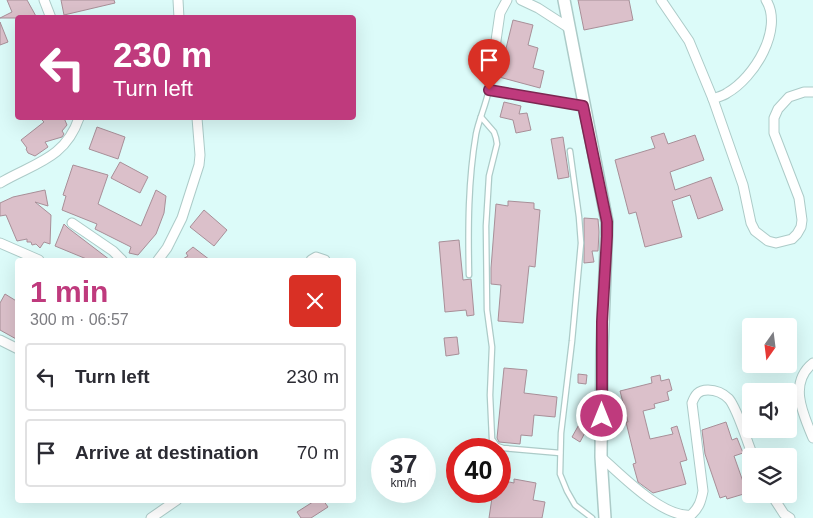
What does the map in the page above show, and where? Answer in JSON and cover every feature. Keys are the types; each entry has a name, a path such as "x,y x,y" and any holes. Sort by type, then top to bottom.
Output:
{"street":[{"path":"44,0 50,15"},
{"path":"178,0 179,15"},
{"path":"489,90 500,13 507,0"},
{"path":"521,0 538,8 569,28"},
{"path":"564,0 607,229 602,322 601,457 605,518"},
{"path":"661,0 689,40 713,99 743,185 755,231 768,241 776,243 792,239 801,227 802,220 798,198 774,133 774,118 778,109 789,97 804,92 813,92"},
{"path":"713,99 737,86 754,66 764,50 770,38 773,24 771,8 766,0"},
{"path":"0,183 61,149 70,138 78,120"},
{"path":"160,258 167,248 182,218 199,166 197,120"},
{"path":"72,223 105,245 120,258"},
{"path":"0,244 35,258"},
{"path":"0,340 15,348"},
{"path":"813,363 804,371 798,389 800,401 813,438"},
{"path":"601,457 660,507 679,515 691,515 696,511 703,491 692,403 700,391 718,392 729,399 750,448"},
{"path":"151,518 173,503"},
{"path":"777,503 784,514 790,518"}],"lane":[{"path":"469,274 469,202 476,133 489,90 583,106"},
{"path":"481,117 494,132 496,144 489,176 486,226 487,310 492,347 490,395 492,439 497,446 503,448 560,453"},
{"path":"570,151 579,217 580,243 572,341 561,433 560,474 575,505 592,518"}],"building":[{"path":"7,0 27,0 35,15 15,15 15,18 0,18 12,12"},
{"path":"61,0 114,0 115,3 64,15"},
{"path":"578,0 629,0 633,20 584,30"},
{"path":"513,20 533,25 528,45 538,48 533,68 544,71 540,88 499,77"},
{"path":"0,22 8,42 0,45"},
{"path":"504,102 521,106 519,114 527,113 531,130 516,133 513,120 500,117"},
{"path":"42,120 65,120 67,125 62,131 64,134 62,137 45,142 48,147 35,156 28,153 21,140 44,122"},
{"path":"97,127 125,137 118,159 89,149"},
{"path":"664,133 668,144 695,135 704,160 670,172 675,190 711,177 723,210 698,219 690,195 672,201 682,237 645,247 636,212 629,214 615,160 655,148 651,137"},
{"path":"563,137 569,177 558,179 551,139"},
{"path":"120,162 148,177 140,193 111,178"},
{"path":"73,165 108,175 98,204 141,226 156,190 166,196 164,213 156,234 138,255 129,253 131,247 95,229 97,224 62,210 66,196 63,195"},
{"path":"45,190 48,206 35,202 51,215 50,244 44,242 40,248 36,244 32,245 31,242 27,242 27,239 17,241 6,215 0,216 0,203 13,197"},
{"path":"508,201 534,203 534,209 540,210 535,267 529,266 523,323 498,321 501,285 491,284 496,204 508,206"},
{"path":"204,210 227,230 214,246 190,227"},
{"path":"584,218 598,219 598,251 592,251 594,262 584,263"},
{"path":"64,224 107,258 84,258 55,246"},
{"path":"459,240 463,280 471,279 474,315 467,316 466,310 445,312 439,242"},
{"path":"193,247 207,258 184,258 188,256 186,253"},
{"path":"5,294 15,300 15,338 0,330 0,303"},
{"path":"457,337 459,354 446,356 444,338"},
{"path":"504,368 527,370 524,393 557,397 555,417 534,415 532,436 521,435 520,444 511,443 511,438 497,438"},
{"path":"578,374 587,375 586,384 578,383"},
{"path":"660,375 661,381 669,379 672,390 667,392 669,400 654,404 655,408 643,411 650,439 673,434 671,428 677,426 687,460 680,462 686,484 653,493 638,482 633,464 636,463 626,422 628,422 620,391 652,383 651,377"},
{"path":"581,421 589,425 580,442 572,437"},
{"path":"726,422 732,440 737,438 742,453 734,456 742,479 742,494 727,499 726,496 720,498 705,454 702,430"},
{"path":"514,479 536,483 533,500 545,502 542,518 489,518 491,503 511,503 511,482 514,483"},
{"path":"311,503 325,503 328,507 311,518 301,518 297,512"}],"route":[{"path":"489,90 583,106 607,222 602,322 602,416"}]}
